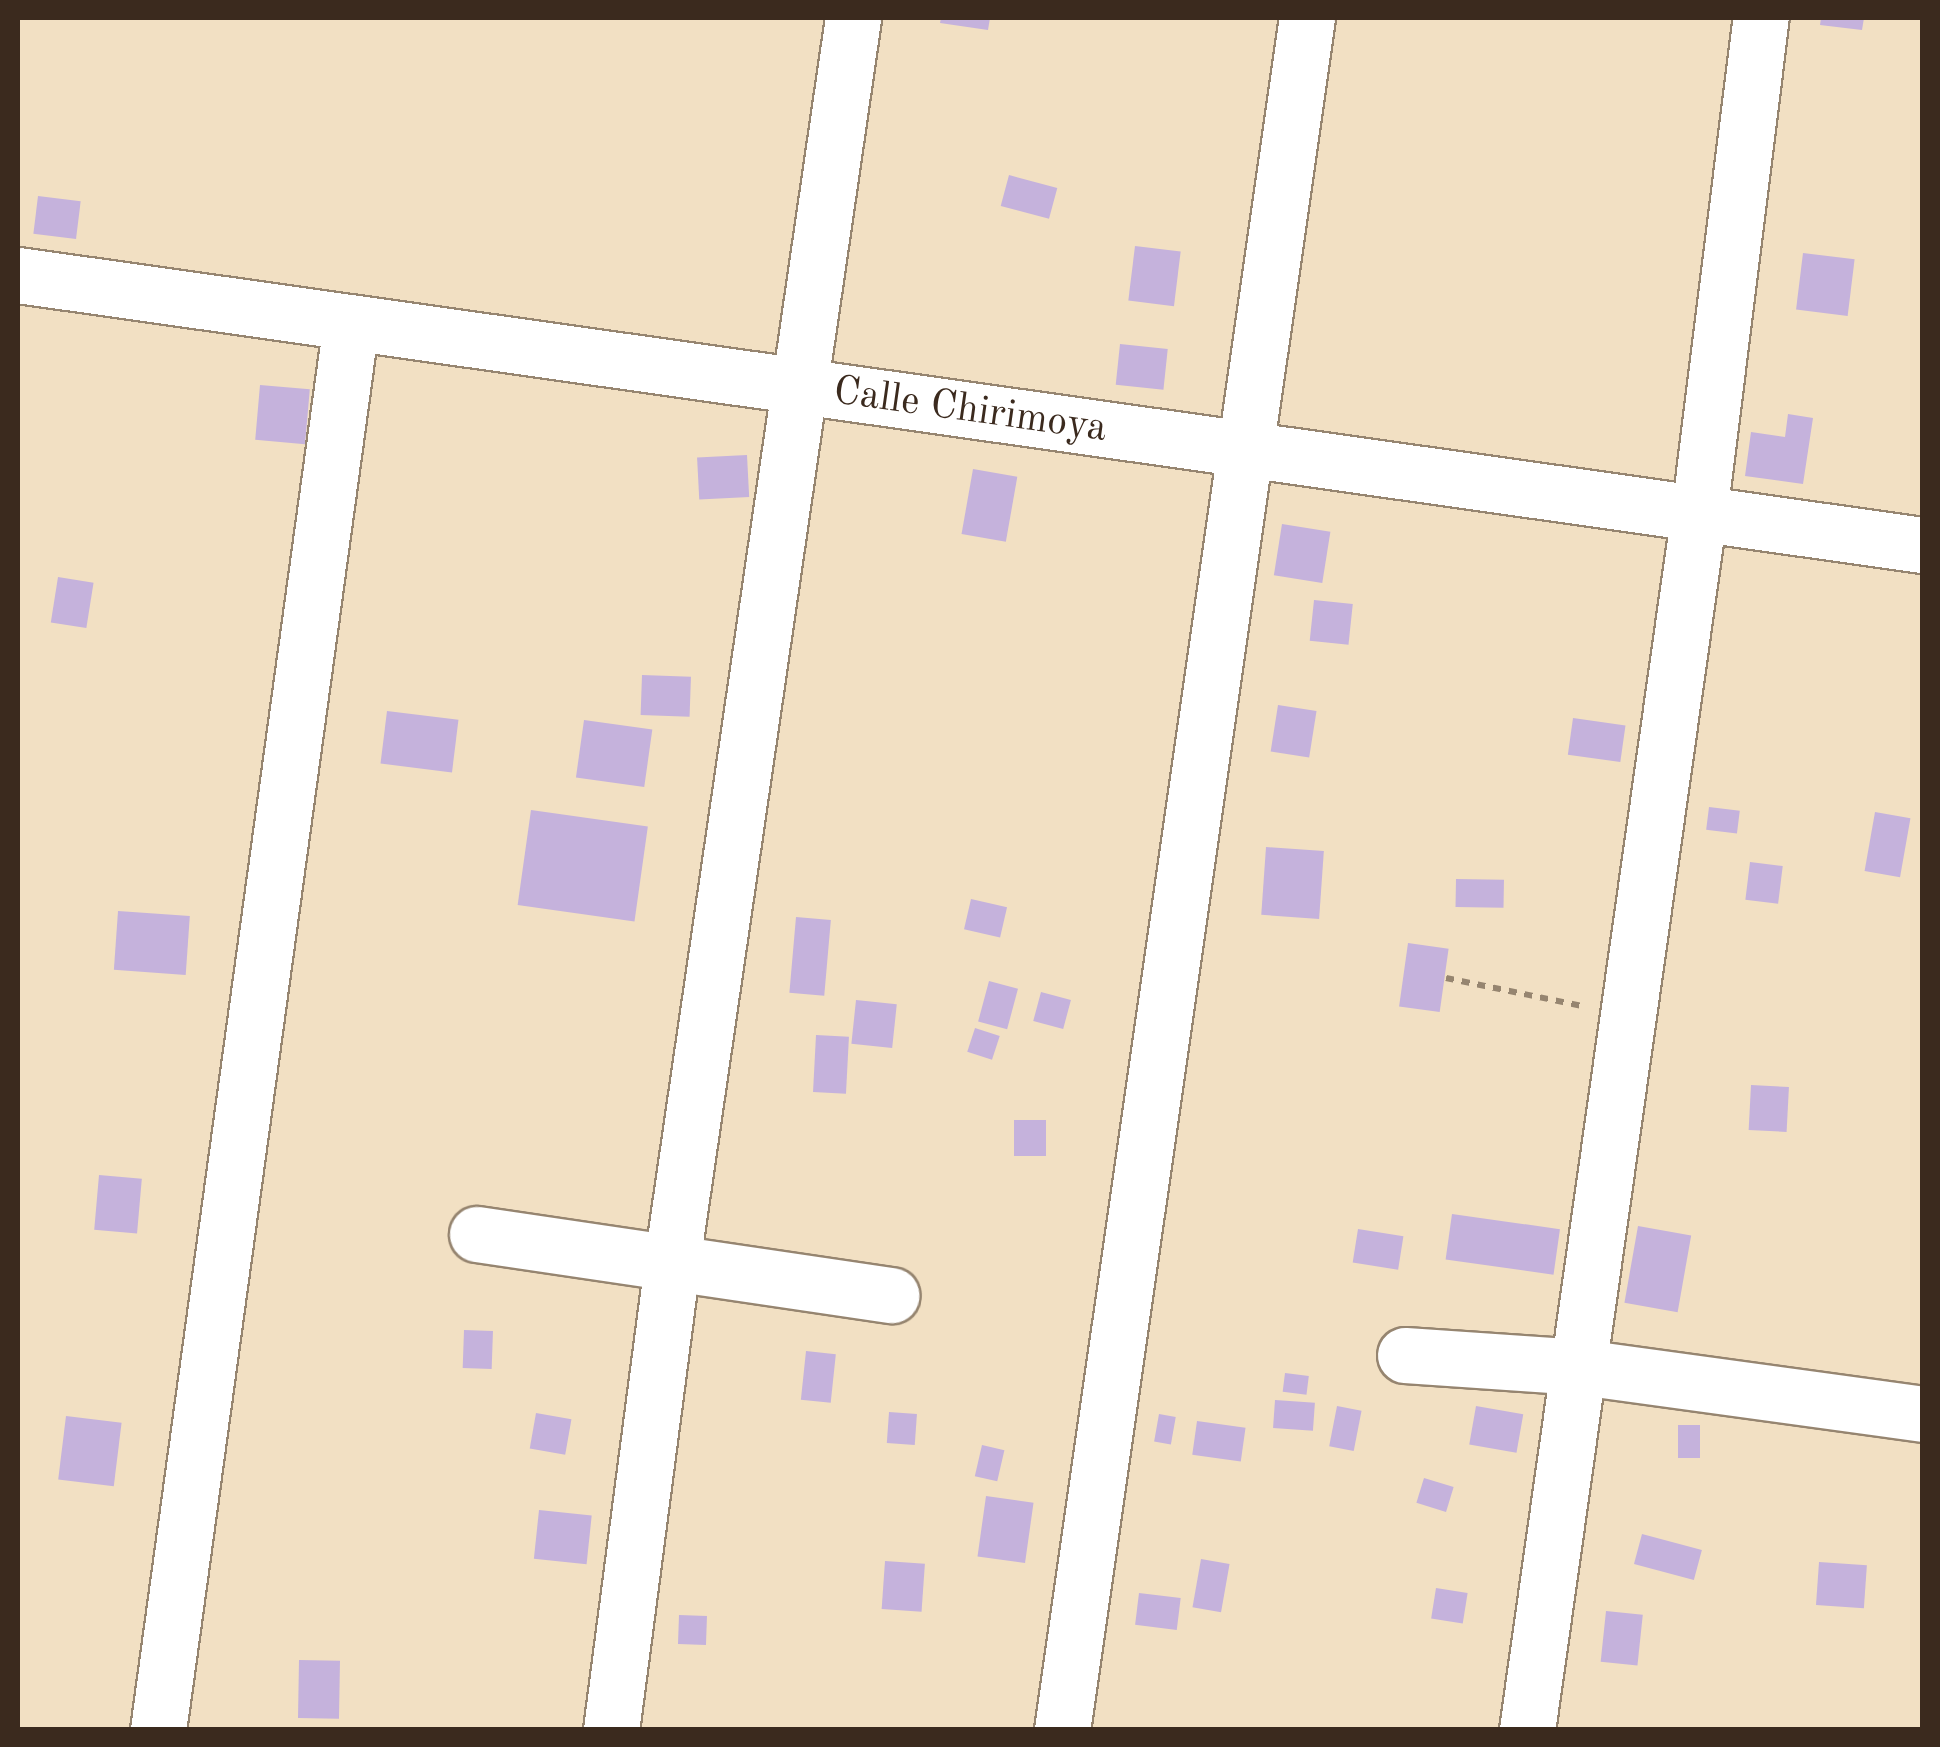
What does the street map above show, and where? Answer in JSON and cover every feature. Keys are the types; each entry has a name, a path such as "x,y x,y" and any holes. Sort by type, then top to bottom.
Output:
{"street":[{"path":"611,1730 672,1264 796,385 854,18"},
{"path":"1062,1730 1308,18"},
{"path":"1527,1730 1699,513 1762,18"},
{"name":"Calle Chirimoya","path":"18,275 1922,545"},
{"path":"158,1730 351,322"},
{"path":"477,1234 892,1295"},
{"path":"1404,1355 1581,1366 1922,1414"}],"path":[{"path":"1446,978 1626,1015"}],"building":[{"path":"941,18 990,18 988,30 940,23"},
{"path":"1821,18 1864,18 1862,30 1820,25"},
{"path":"1009,175 1057,188 1049,219 1001,206"},
{"path":"38,196 81,201 76,239 33,234"},
{"path":"1135,246 1181,252 1174,306 1128,301"},
{"path":"1803,253 1855,259 1848,316 1796,310"},
{"path":"1120,344 1168,349 1163,390 1116,385"},
{"path":"260,385 310,389 305,444 255,440"},
{"path":"1788,414 1813,418 1803,484 1745,476 1751,432 1785,437"},
{"path":"747,455 749,497 699,500 697,458"},
{"path":"973,469 1017,477 1006,542 962,534"},
{"path":"1282,524 1330,532 1322,583 1274,575"},
{"path":"58,577 94,583 86,628 51,622"},
{"path":"1314,600 1353,604 1349,645 1310,641"},
{"path":"642,675 691,677 690,717 641,715"},
{"path":"1278,705 1317,711 1309,758 1271,751"},
{"path":"387,711 458,720 452,772 381,764"},
{"path":"1573,718 1625,725 1620,762 1568,755"},
{"path":"584,720 652,730 644,787 576,777"},
{"path":"1709,807 1740,811 1737,834 1706,830"},
{"path":"531,810 648,826 634,921 518,905"},
{"path":"1875,812 1910,818 1900,877 1865,871"},
{"path":"1266,847 1324,851 1319,919 1261,915"},
{"path":"1750,862 1783,866 1778,904 1745,900"},
{"path":"1456,879 1504,880 1504,908 1456,907"},
{"path":"971,899 1007,907 1000,938 964,929"},
{"path":"118,911 190,916 186,975 114,970"},
{"path":"796,917 831,920 824,996 789,993"},
{"path":"1408,943 1449,949 1440,1012 1399,1006"},
{"path":"989,981 1018,989 1007,1029 978,1022"},
{"path":"1041,992 1071,1000 1063,1029 1033,1021"},
{"path":"856,1000 897,1004 892,1048 851,1044"},
{"path":"975,1028 1000,1036 992,1060 967,1052"},
{"path":"816,1035 849,1037 846,1094 813,1092"},
{"path":"1751,1085 1789,1087 1787,1132 1749,1130"},
{"path":"1014,1120 1046,1120 1046,1156 1014,1156"},
{"path":"99,1175 142,1179 137,1234 94,1230"},
{"path":"1452,1214 1560,1229 1554,1275 1446,1260"},
{"path":"1638,1226 1691,1235 1678,1312 1624,1303"},
{"path":"1358,1229 1403,1236 1398,1270 1353,1263"},
{"path":"464,1330 493,1331 492,1369 463,1368"},
{"path":"806,1351 836,1354 831,1403 801,1400"},
{"path":"1285,1373 1309,1376 1307,1395 1283,1392"},
{"path":"1275,1400 1315,1403 1313,1431 1273,1428"},
{"path":"1337,1406 1362,1411 1354,1451 1329,1446"},
{"path":"1476,1406 1523,1414 1516,1453 1469,1444"},
{"path":"889,1412 917,1414 915,1445 887,1443"},
{"path":"536,1413 571,1419 565,1455 530,1448"},
{"path":"1159,1414 1176,1417 1171,1445 1154,1442"},
{"path":"66,1416 122,1423 114,1486 58,1480"},
{"path":"1197,1421 1246,1428 1241,1461 1192,1455"},
{"path":"1678,1425 1700,1425 1700,1458 1678,1458"},
{"path":"982,1445 1004,1450 997,1481 975,1476"},
{"path":"1424,1478 1454,1487 1446,1512 1416,1503"},
{"path":"986,1496 1034,1503 1025,1563 978,1556"},
{"path":"539,1510 592,1516 587,1564 534,1559"},
{"path":"1642,1534 1702,1550 1694,1580 1634,1564"},
{"path":"1201,1559 1230,1564 1221,1612 1192,1607"},
{"path":"885,1561 925,1564 922,1612 882,1609"},
{"path":"1819,1562 1867,1565 1864,1608 1816,1605"},
{"path":"1436,1588 1468,1593 1463,1624 1431,1619"},
{"path":"1139,1593 1181,1598 1177,1630 1135,1625"},
{"path":"1606,1611 1643,1615 1637,1666 1601,1662"},
{"path":"679,1615 707,1616 706,1645 678,1644"},
{"path":"299,1660 340,1661 339,1719 298,1718"}]}
